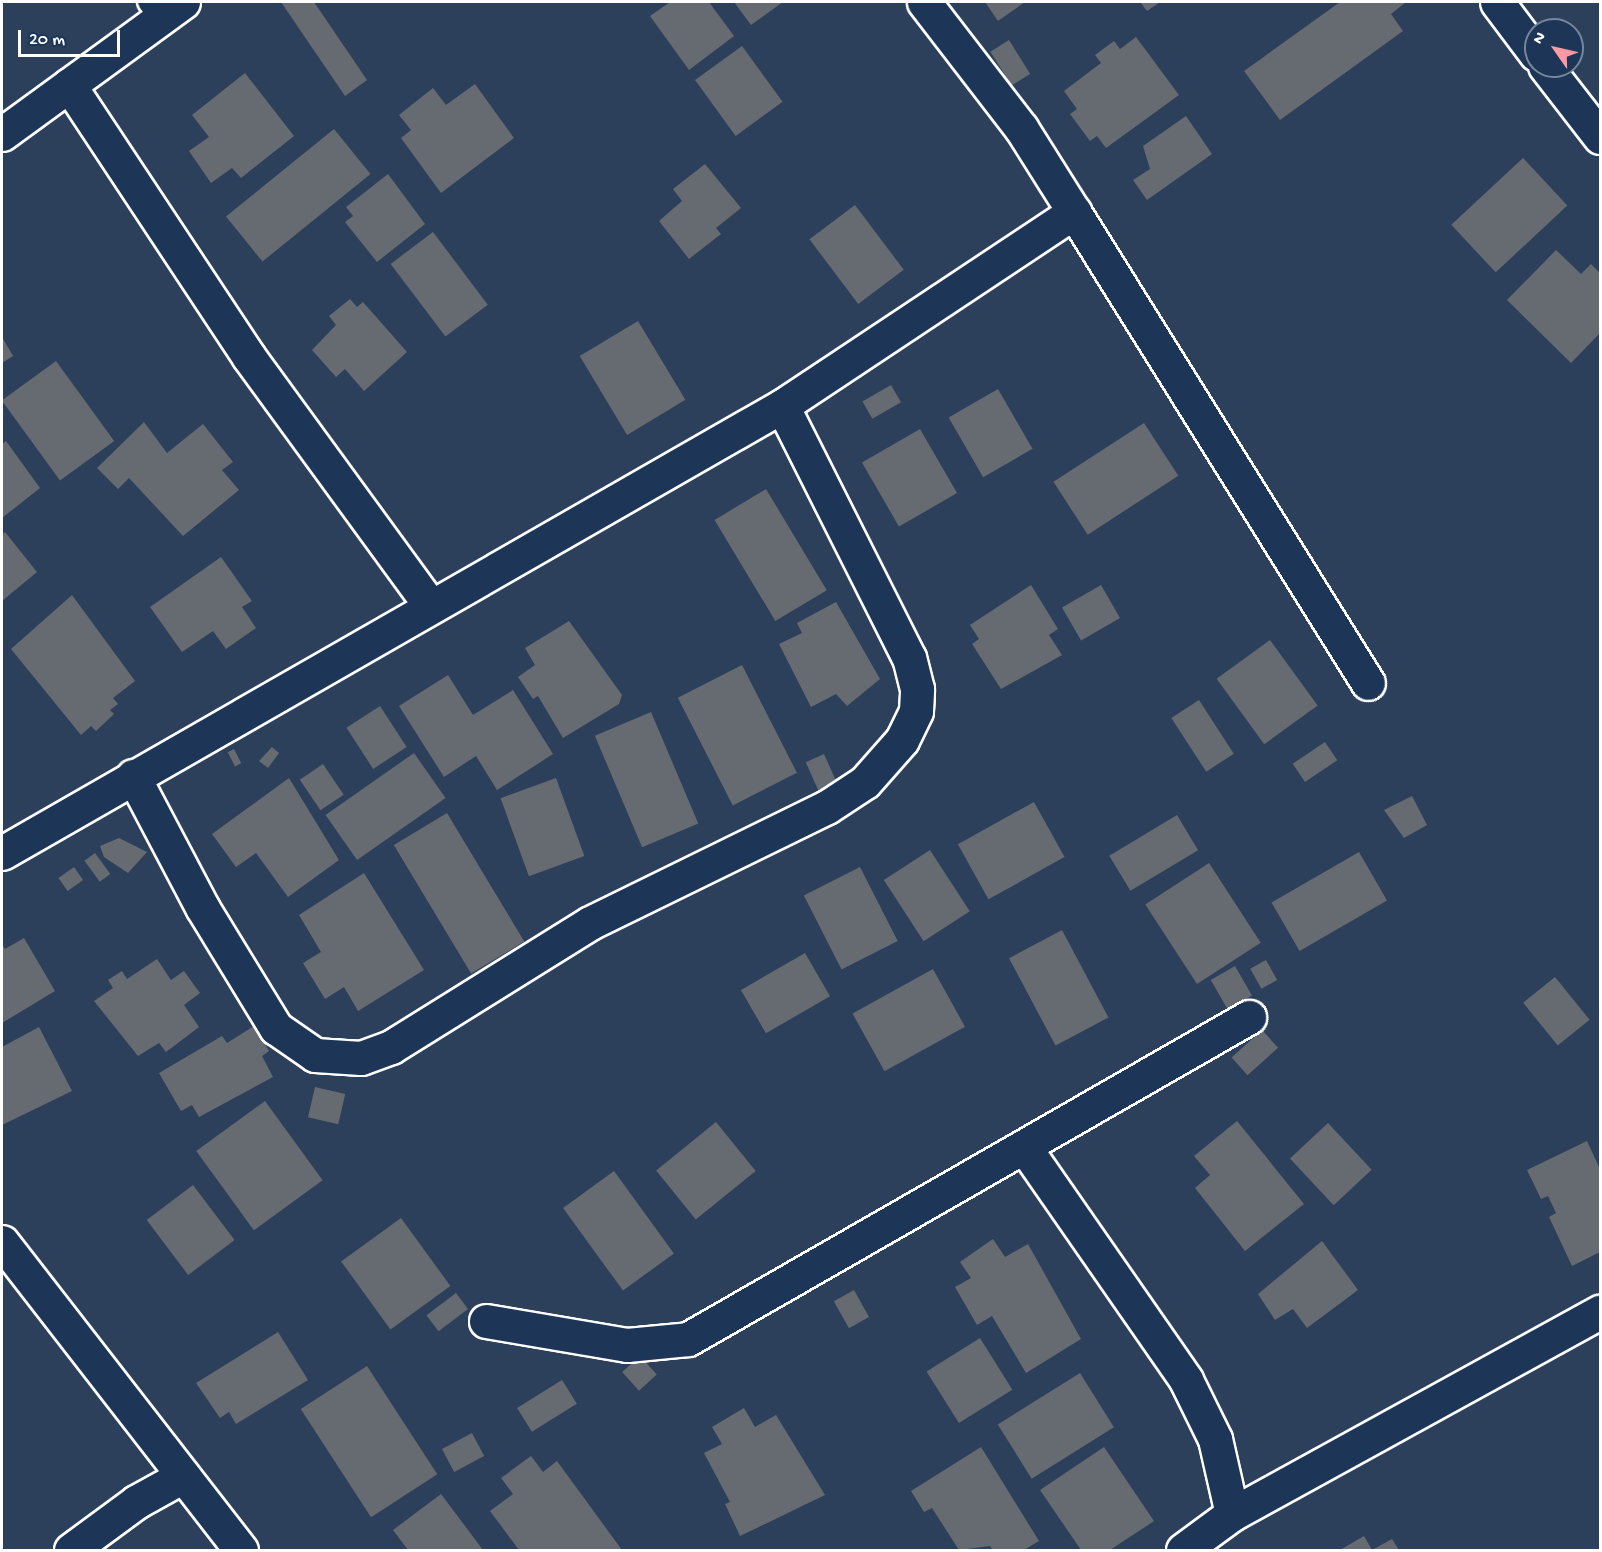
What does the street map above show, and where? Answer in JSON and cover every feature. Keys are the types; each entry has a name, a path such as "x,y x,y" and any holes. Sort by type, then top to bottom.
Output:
{"street":[{"path":"924,2 1021,128 1368,683"},
{"path":"1497,2 1524,38"},
{"path":"2,134 69,85 164,7"},
{"path":"1554,78 1600,137"},
{"path":"69,85 249,357 430,605"},
{"path":"2,853 430,605 782,406 1074,212"},
{"path":"133,776 202,907 276,1028 315,1055 361,1058 391,1047 590,923 827,807 865,782 902,740 916,711 917,688 909,658 782,406"},
{"path":"486,1321 627,1345 688,1339 1025,1148 1249,1017"},
{"path":"1025,1148 1186,1380 1215,1439 1232,1514"},
{"path":"2,1242 241,1551"},
{"path":"1183,1551 1232,1514 1600,1312"},
{"path":"71,1551 136,1502 183,1476"}],"building":[{"path":"281,2 314,2 367,80 345,96"},
{"path":"670,2 709,2 734,36 689,70 650,16"},
{"path":"734,2 783,2 751,25"},
{"path":"985,2 1025,2 998,21"},
{"path":"1140,2 1160,2 1147,11"},
{"path":"1340,2 1406,2 1391,14 1403,31 1280,120 1244,71"},
{"path":"1136,37 1179,95 1106,148 1097,136 1090,141 1070,114 1077,109 1064,91 1101,63 1095,55 1114,41 1120,49"},
{"path":"1009,40 1030,74 1012,86 990,52"},
{"path":"742,46 783,102 736,136 695,80"},
{"path":"245,73 294,136 241,178 232,168 211,183 189,151 209,137 192,115"},
{"path":"475,84 514,138 441,193 401,138 411,130 399,115 433,88 446,105"},
{"path":"1186,116 1212,154 1147,200 1133,180 1150,169 1143,146"},
{"path":"334,129 371,174 262,262 226,216"},
{"path":"1523,158 1567,206 1496,272 1451,225"},
{"path":"705,164 741,208 716,228 721,234 689,259 659,221 682,201 673,189"},
{"path":"388,174 425,224 377,262 345,222 353,216 346,207"},
{"path":"855,205 904,270 858,304 809,239"},
{"path":"433,232 488,305 445,337 391,264"},
{"path":"1556,250 1581,274 1591,264 1600,273 1600,333 1571,363 1507,300"},
{"path":"350,299 357,307 363,302 407,352 364,391 345,369 336,377 312,350 336,325 329,316"},
{"path":"638,321 685,400 627,435 580,356"},
{"path":"2,337 13,356 2,363"},
{"path":"56,361 114,441 60,480 2,401"},
{"path":"891,385 901,402 872,419 862,402"},
{"path":"998,389 1032,449 983,477 949,418"},
{"path":"144,422 167,453 203,424 233,462 222,470 239,490 183,536 129,478 118,489 97,468"},
{"path":"1144,423 1178,476 1088,535 1053,482"},
{"path":"920,429 957,493 899,527 862,462"},
{"path":"6,441 40,488 2,518 2,444"},
{"path":"766,489 827,590 775,621 715,520"},
{"path":"5,532 37,572 2,601 2,535"},
{"path":"221,557 252,601 242,607 256,628 226,649 213,631 182,652 150,607"},
{"path":"1031,585 1058,629 1049,635 1062,655 1001,689 972,644 979,639 970,625"},
{"path":"1101,585 1120,618 1081,640 1062,608"},
{"path":"72,595 135,681 113,698 118,704 110,710 114,714 96,731 91,726 81,735 11,649"},
{"path":"836,602 880,679 847,706 836,694 811,707 779,644 802,633 797,623"},
{"path":"569,621 622,695 619,704 563,738 538,696 533,699 518,677 535,665 525,648"},
{"path":"1270,640 1318,706 1264,744 1217,679"},
{"path":"742,665 797,773 733,805 678,698"},
{"path":"448,675 473,715 513,690 553,754 497,790 476,756 444,777 399,706"},
{"path":"1199,700 1234,754 1206,772 1171,718"},
{"path":"380,706 407,747 373,769 346,728"},
{"path":"651,712 698,823 642,847 595,736"},
{"path":"1325,742 1337,760 1305,782 1293,764"},
{"path":"272,747 279,753 268,768 259,761"},
{"path":"234,749 241,763 235,766 228,752"},
{"path":"414,753 446,798 357,860 326,815"},
{"path":"824,754 838,786 820,794 806,762"},
{"path":"323,764 344,795 320,810 300,780"},
{"path":"289,778 339,860 288,897 256,853 236,867 212,834"},
{"path":"556,778 584,856 529,876 501,798"},
{"path":"1412,796 1427,825 1404,838 1384,810"},
{"path":"1034,802 1065,857 988,899 958,844"},
{"path":"447,813 524,942 471,974 394,845"},
{"path":"1177,815 1198,850 1130,891 1109,856"},
{"path":"119,838 147,852 128,873 104,857 100,846"},
{"path":"930,850 970,911 924,941 884,880"},
{"path":"1359,852 1387,900 1300,951 1272,903"},
{"path":"95,853 110,874 100,882 84,861"},
{"path":"1209,863 1261,943 1197,984 1145,904"},
{"path":"74,867 83,880 68,891 58,878"},
{"path":"860,867 898,941 842,970 804,896"},
{"path":"364,873 424,970 358,1011 344,987 325,999 303,963 321,952 299,915"},
{"path":"1062,930 1108,1017 1056,1046 1009,958"},
{"path":"24,938 55,991 2,1023 2,944 5,949"},
{"path":"805,953 830,996 766,1033 741,990"},
{"path":"157,959 171,980 184,971 200,993 184,1005 199,1027 166,1052 159,1043 138,1056 94,1001 113,988 108,980 122,971 127,979"},
{"path":"1266,960 1277,980 1261,989 1250,969"},
{"path":"1235,966 1252,995 1228,1009 1211,980"},
{"path":"933,969 965,1027 885,1071 853,1014"},
{"path":"1555,977 1590,1020 1558,1046 1523,1003"},
{"path":"254,1026 269,1051 262,1056 273,1077 199,1117 192,1105 181,1111 159,1073 222,1036 227,1043"},
{"path":"39,1027 72,1091 2,1125 2,1047"},
{"path":"1262,1030 1278,1048 1248,1075 1232,1057"},
{"path":"315,1087 345,1094 338,1124 308,1117"},
{"path":"265,1101 323,1180 254,1230 196,1151"},
{"path":"1237,1121 1304,1204 1245,1251 1195,1188 1210,1175 1194,1156"},
{"path":"716,1122 756,1171 696,1219 656,1170"},
{"path":"1328,1123 1372,1170 1334,1205 1290,1158"},
{"path":"1587,1141 1600,1169 1600,1252 1572,1266 1549,1217 1556,1213 1548,1196 1541,1199 1527,1170"},
{"path":"614,1171 674,1254 623,1291 563,1208"},
{"path":"193,1185 235,1240 188,1275 147,1220"},
{"path":"401,1218 450,1286 391,1329 341,1261"},
{"path":"993,1239 1005,1257 1028,1244 1081,1339 1026,1373 992,1316 977,1325 955,1287 971,1278 960,1262"},
{"path":"1322,1241 1358,1290 1307,1328 1293,1309 1275,1320 1258,1294"},
{"path":"854,1290 869,1317 849,1328 834,1301"},
{"path":"456,1293 468,1309 438,1331 426,1315"},
{"path":"278,1332 308,1380 236,1424 229,1412 220,1418 196,1383"},
{"path":"980,1338 1012,1390 959,1423 927,1371"},
{"path":"640,1356 657,1375 639,1391 622,1372"},
{"path":"367,1366 437,1474 371,1517 301,1409"},
{"path":"1080,1373 1114,1427 1032,1479 998,1424"},
{"path":"562,1380 577,1404 532,1432 517,1408"},
{"path":"744,1408 755,1427 776,1415 825,1495 740,1536 725,1504 730,1502 704,1453 722,1444 712,1427"},
{"path":"472,1433 484,1456 454,1472 442,1449"},
{"path":"981,1447 1039,1541 1024,1550 993,1550 990,1546 959,1550 932,1508 924,1512 911,1491"},
{"path":"1104,1447 1154,1521 1110,1550 1081,1550 1040,1490"},
{"path":"531,1456 543,1472 557,1461 622,1550 519,1550 490,1511 513,1494 501,1478"},
{"path":"441,1494 483,1550 408,1550 393,1530"},
{"path":"1364,1536 1372,1550 1340,1550"},
{"path":"1392,1539 1399,1550 1372,1550"}]}
